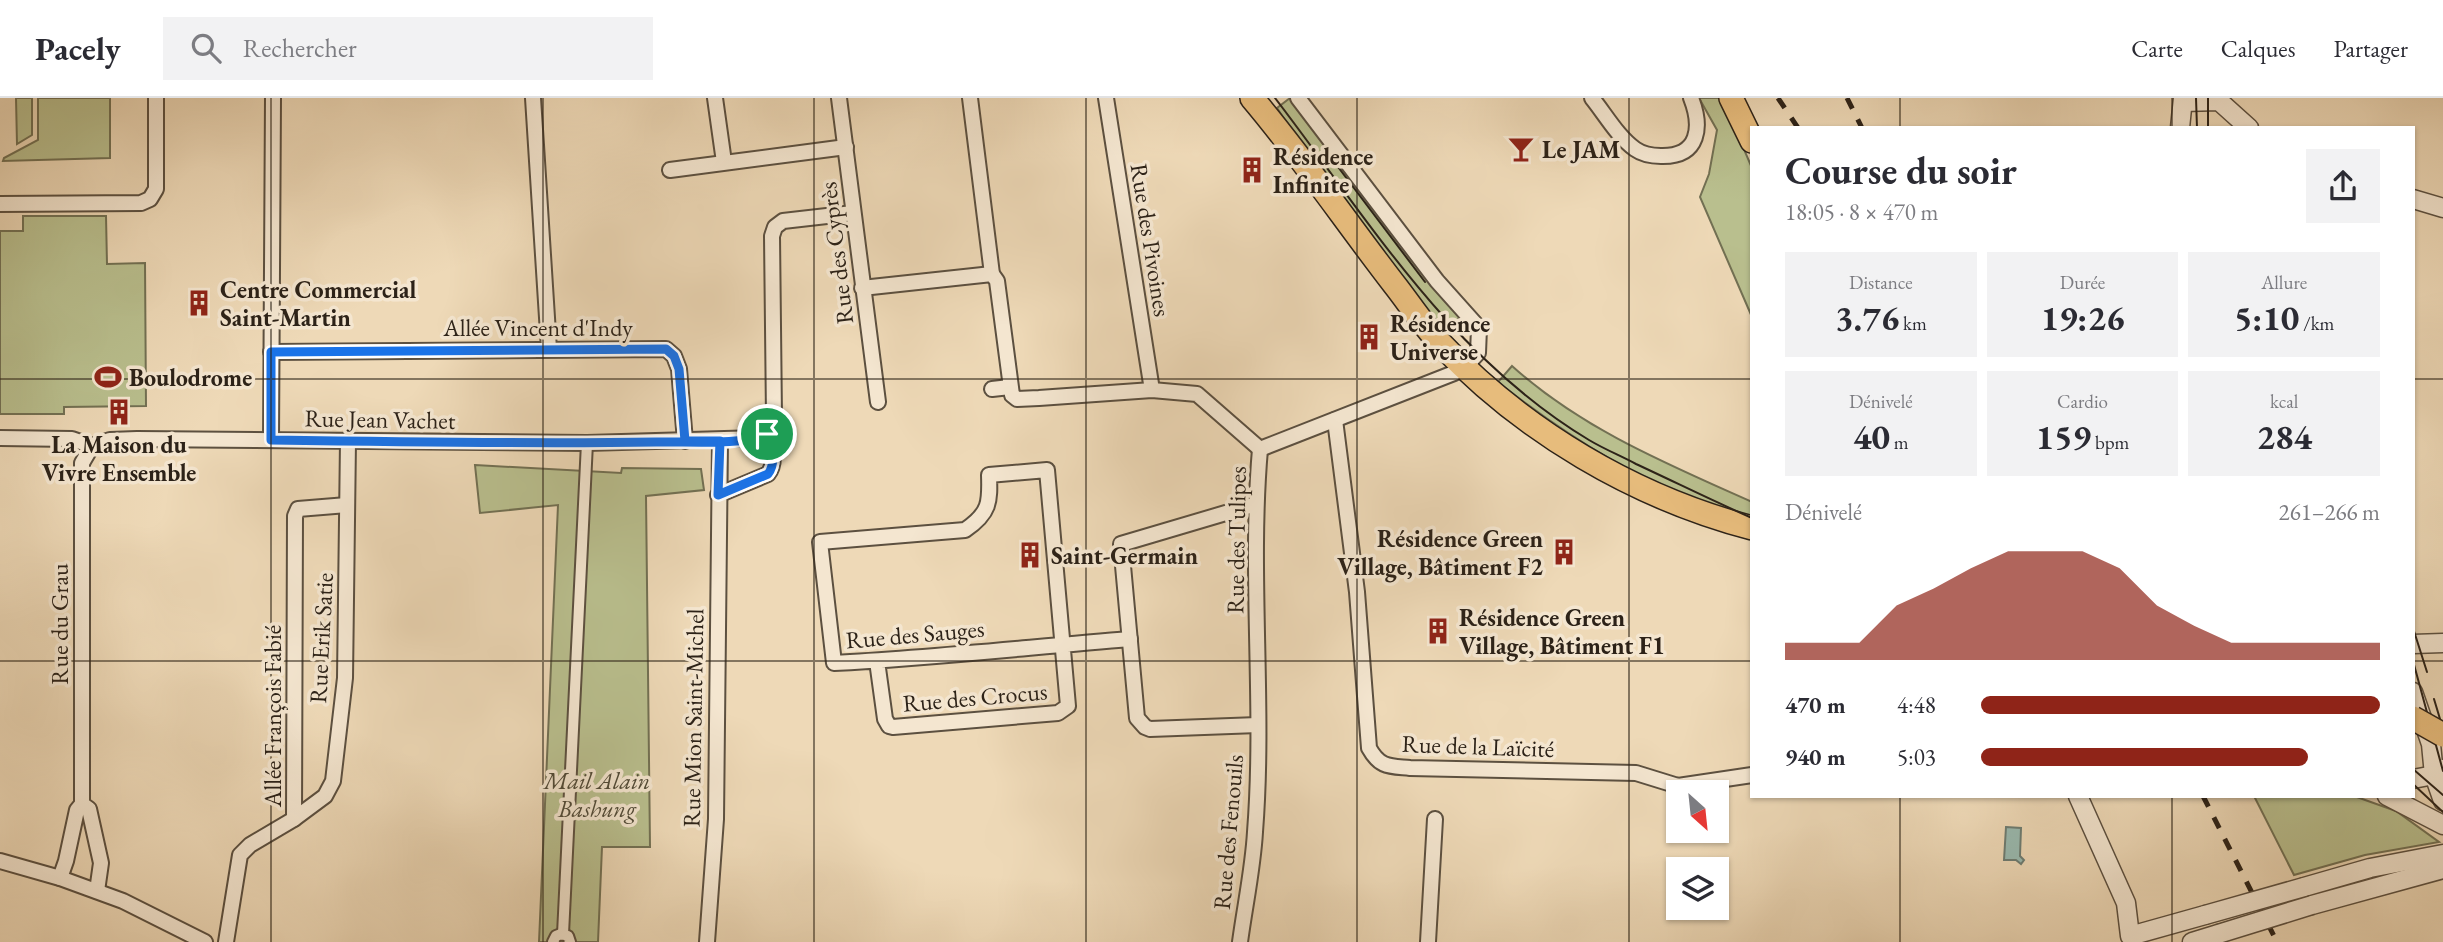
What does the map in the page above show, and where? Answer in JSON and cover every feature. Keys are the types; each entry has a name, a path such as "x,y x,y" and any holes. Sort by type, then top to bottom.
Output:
{"main road":[{"path":"1252,98 1286,138 1346,222 1439,341 1503,402 1600,466 1659,497 1705,515 1750,527"},
{"path":"1731,98 1750,137"},
{"path":"2415,720 2439,742"}],"street":[{"path":"0,204 141,203 150,199 156,189 156,98"},
{"path":"271,440 273,98"},
{"path":"533,98 549,349"},
{"path":"715,98 724,162"},
{"name":"Rue des Cyprès","path":"839,98 878,402"},
{"path":"970,98 992,274 998,281 1012,396 1017,399 1152,390 1197,394 1260,449"},
{"name":"Rue des Pivoines","path":"1106,98 1152,390"},
{"path":"1298,98 1432,274 1479,328 1478,353 1465,367"},
{"path":"1592,98 1632,148 1647,155 1664,156 1675,156 1687,149 1697,133 1698,116 1691,98"},
{"path":"2180,126 2183,100 2219,99 2247,126"},
{"path":"670,170 846,147"},
{"path":"2415,201 2443,208"},
{"path":"720,441 758,439 767,434 774,417 772,236 775,227 783,221 853,213"},
{"path":"862,288 992,274"},
{"name":"Allée Vincent d'Indy","path":"271,352 666,349 674,356 679,369 685,441"},
{"name":"Rue des Tulipes","path":"1258,725 1256,504 1260,449 1465,367"},
{"path":"992,390 1010,387"},
{"name":"Rue de la Laïcité","path":"1335,420 1357,592 1369,748 1375,758 1384,765 1410,768 1636,772 1678,786 1750,775"},
{"path":"718,495 768,474 772,469 772,442 767,434"},
{"name":"Rue Jean Vachet","path":"0,438 72,439 92,446 110,440 587,443 720,441"},
{"name":"Rue Mion Saint-Michel","path":"707,942 716,819 720,441"},
{"name":"Rue Erik Satie","path":"294,819 325,796 332,780 345,678 348,442"},
{"path":"554,942 558,934 567,938 587,443"},
{"name":"Rue du Grau","path":"60,878 77,810 82,804 82,463 92,446"},
{"name":"Rue des Sauges","path":"1064,644 1047,470 989,474 990,501 980,520 965,530 820,542 834,663 1130,639"},
{"path":"1256,504 1121,544 1138,718 1150,729 1258,725"},
{"name":"Allée François Fabié","path":"226,942 240,855 250,845 294,819 295,516 298,509 306,507 347,505"},
{"path":"2415,645 2443,643"},
{"name":"Rue des Crocus","path":"877,661 885,719 889,726 899,727 1064,710 1069,702 1064,644"},
{"path":"2415,696 2439,742 2438,772 2443,801"},
{"name":"Rue des Fenouils","path":"1240,942 1255,832 1258,725"},
{"path":"2415,750 2439,742"},
{"path":"2415,778 2438,772"},
{"path":"2079,798 2126,902 2130,939 2370,868 2440,862"},
{"path":"2391,798 2443,825"},
{"name":"Rue du Grau","path":"82,804 89,810 101,863 97,891"},
{"path":"1428,942 1436,819"},
{"path":"0,861 97,891 205,942"},
{"path":"2192,942 2440,862"}],"green space":[{"path":"16,98 32,98 32,135 17,144"},
{"path":"38,98 110,98 110,158 3,161 38,140"},
{"path":"1290,98 1462,315 1445,332 1410,290 1277,108"},
{"path":"1699,98 1722,98 1750,163 1750,312 1700,197 1709,174 1717,130"},
{"path":"23,216 106,216 107,264 145,263 146,406 64,407 64,414 0,414 0,231 23,231"},
{"path":"1512,366 1596,427 1657,459 1750,501 1750,518 1700,504 1646,479 1594,450 1498,382"},
{"name":"Mail Alain Bashung","path":"475,465 621,473 622,468 701,469 704,490 646,496 650,847 602,847 598,942 539,942 558,505 480,513"},
{"path":"2255,798 2360,798 2396,811 2439,842 2365,855 2294,875"}],"water":[{"path":"2006,827 2021,828 2020,856 2024,860 2021,864 2016,860 2004,860"}],"tram line":[{"path":"1275,98 1416,284 1454,328 1495,369 1540,407 1589,440 1750,517"},
{"path":"2196,98 2197,126"},
{"path":"2208,98 2208,126"},
{"path":"1332,159 1425,282"},
{"path":"2415,634 2427,672"},
{"path":"2415,668 2443,771"},
{"path":"2434,699 2443,729"},
{"path":"2415,771 2443,795"},
{"path":"2415,786 2443,812"}],"railway":[{"path":"1778,98 1797,126"},
{"path":"1847,98 1861,126"},
{"path":"2204,798 2277,942"}],"place":[{"name":"Le JAM","path":"1521,149"},
{"name":"Résidence Infinite","path":"1252,170"},
{"name":"Centre Commercial Saint-Martin","path":"199,303"},
{"name":"Résidence Universe","path":"1369,337"},
{"name":"Boulodrome","path":"108,377"},
{"name":"La Maison du Vivre Ensemble","path":"119,412"},
{"name":"Résidence Green Village, Bâtiment F2","path":"1564,552"},
{"name":"Saint-Germain","path":"1030,555"},
{"name":"Résidence Green Village, Bâtiment F1","path":"1438,631"}],"route":[{"path":"767,434 758,439 746,440 720,441 587,443 271,440 271,352 666,349 674,356 679,369 685,441 720,441 718,495 768,474 772,469 772,442 767,434"}]}
